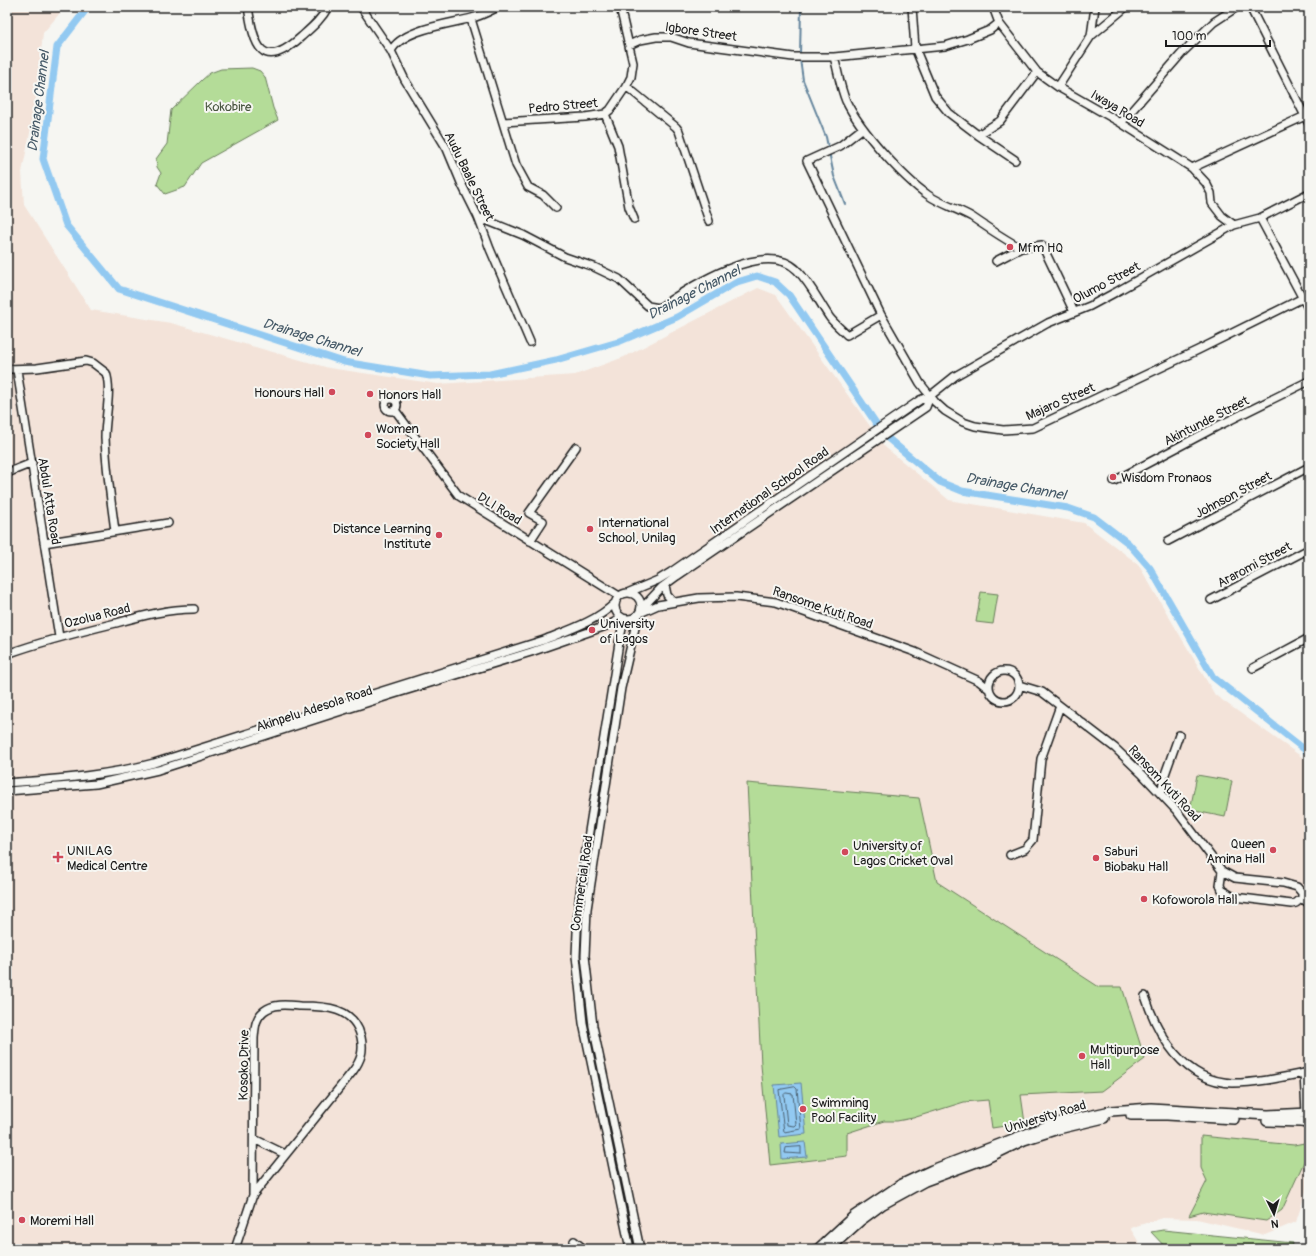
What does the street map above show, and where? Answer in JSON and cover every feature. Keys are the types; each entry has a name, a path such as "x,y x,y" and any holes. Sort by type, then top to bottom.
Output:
{"main road":[{"name":"University Road","path":"818,1249 854,1216 900,1185 932,1170 1052,1124 1111,1111 1151,1108 1268,1115 1307,1113"},
{"name":"University Road","path":"829,1249 874,1211 913,1187 987,1158 1024,1140 1064,1128 1115,1116 1150,1114 1301,1122 1309,1124"}],"street":[{"path":"248,7 254,40 261,49 267,52 276,53 284,51 299,39 319,20 328,7"},
{"name":"Audu Baale Street","path":"361,7 391,51 409,87 447,149 462,185 478,217 490,249 530,342"},
{"path":"391,51 394,44 407,37 449,23 471,19 498,7"},
{"name":"Pedro Street","path":"503,122 569,119 605,114 610,110 631,77 633,63 620,7"},
{"path":"912,7 915,48 935,96 949,113 1015,160"},
{"name":"Iwaya Road","path":"993,7 999,23 1037,72 1058,87 1121,123 1192,168 1206,183 1211,193 1212,203 1222,216 1234,224"},
{"path":"1090,36 1095,7"},
{"path":"1058,87 1090,36 1126,7"},
{"path":"1121,123 1183,52 1214,22 1237,7"},
{"path":"1250,7 1309,124"},
{"path":"471,19 516,165 528,187 543,195 556,208"},
{"name":"Igbore Street","path":"630,45 656,37 671,37 689,43 793,56 834,56 894,52 915,48 930,48 955,44 990,30 999,23"},
{"path":"834,56 846,100 863,128 903,174 929,196 971,217 996,235 1021,248"},
{"path":"978,135 1000,121 1037,72"},
{"path":"626,86 679,131 709,221"},
{"path":"605,114 618,146 629,207 634,219"},
{"path":"1192,168 1305,116"},
{"name":"Majaro Street","path":"863,128 834,150 807,161 846,245 881,315 920,383 945,411 963,422 975,426 1003,430 1033,428 1187,356 1306,296"},
{"name":"Olumo Street","path":"930,396 955,376 1048,323 1116,292 1234,224 1260,218 1309,193"},
{"path":"478,217 523,235 565,257 594,267 619,279 648,306 655,309 659,308 698,283 723,271 758,259 767,258 786,262 796,269 810,285 831,319 847,335 881,315"},
{"path":"1260,218 1306,296 1309,310"},
{"path":"996,262 1021,248 1042,245 1074,312"},
{"path":"7,369 17,370 86,361 93,363 106,372 108,386 105,436 106,464 115,531"},
{"name":"Abdul Atta Road","path":"17,370 59,637"},
{"name":"Akintunde Street","path":"1114,481 1216,427 1309,381"},
{"name":"International School Road","path":"627,593 658,580 671,572 920,400 930,396"},
{"name":"International School Road","path":"640,612 665,585 926,407 930,396"},
{"name":"DLI Road","path":"395,410 459,496 619,596"},
{"path":"530,541 543,521 530,513 576,447"},
{"path":"7,473 32,464"},
{"name":"Johnson Street","path":"1168,541 1309,467"},
{"path":"44,543 168,523"},
{"name":"Araromi Street","path":"1211,600 1309,549"},
{"path":"665,585 667,595 673,602"},
{"path":"627,593 638,597 640,612 634,618 623,618 615,609 615,603 619,596 627,593"},
{"name":"Ransome Kuti Road","path":"640,612 673,602 699,598 736,597 776,602 915,652 979,682 989,689"},
{"name":"Akinpelu Adesola Road","path":"7,783 98,775 154,763 544,640 598,617 615,603"},
{"name":"Ozolua Road","path":"7,654 59,637 160,612 194,610"},
{"name":"Commercial Road","path":"640,612 622,688 587,909 585,956 593,1026 640,1249"},
{"name":"Commercial Road","path":"623,618 583,869 578,909 576,956 583,1023 630,1249"},
{"name":"Akinpelu Adesola Road","path":"7,791 96,784 158,770 391,695 531,652 623,618"},
{"path":"1253,668 1309,638"},
{"path":"1003,671 1015,675 1019,685 1019,690 1014,698 1004,701 993,696 989,689 990,681 994,675 1003,671"},
{"name":"Ransom Kuti Road","path":"1019,685 1042,692 1115,748 1161,794 1196,836 1222,871"},
{"path":"1010,855 1025,849 1033,840 1040,759 1060,706"},
{"path":"1161,794 1164,777 1178,734"},
{"path":"1302,898 1296,903 1292,904 1234,897 1222,890 1220,885 1222,871 1235,878 1293,885 1302,893 1302,898 1309,904"},
{"path":"1146,996 1153,1020 1163,1039 1182,1062 1197,1073 1215,1080 1231,1083 1251,1082 1306,1072 1307,1113"},
{"name":"Kosoko Drive","path":"235,1249 253,1196 254,1038 258,1017 272,1006 281,1005 322,1006 341,1011 353,1020 360,1030 363,1052 360,1060 353,1071 253,1196"},
{"path":"254,1139 286,1154"},
{"path":"574,1241 584,1249"}],"shaded area":[{"name":"University of Lagos","path":"7,7 65,7 43,33 35,108 22,172 24,205 91,310 171,323 329,368 438,384 575,375 624,357 758,288 776,295 885,447 949,500 1084,523 1138,564 1215,695 1309,762 1309,1182 1296,1222 1265,1235 1197,1219 1162,1218 1130,1228 1143,1249 7,1249"}],"green space":[{"name":"Kokobire","path":"252,68 260,71 265,77 273,108 278,120 201,163 185,187 165,194 157,184 161,173 157,167 156,159 167,144 171,110 210,73 221,69"},
{"path":"981,592 998,594 993,624 976,622"},
{"path":"1197,775 1232,781 1225,817 1190,810"},
{"path":"747,783 919,798 937,882 1099,987 1122,987 1145,1059 1102,1091 1021,1095 1025,1123 992,1128 988,1100 964,1102 913,1118 897,1121 884,1121 847,1133 847,1156 770,1165 761,1065"},
{"path":"1201,1136 1294,1145 1309,1142 1309,1151 1282,1210 1266,1221 1203,1212 1189,1216 1207,1181 1201,1168"},
{"path":"1163,1230 1293,1243 1292,1249 1167,1249 1151,1232"}],"water":[{"path":"801,1083 806,1134 779,1137 774,1085"},
{"path":"805,1142 807,1157 782,1159 781,1144"}],"waterway":[{"name":"Drainage Channel","path":"88,7 57,47 43,159 66,225 119,289 344,362 430,376 490,374 556,360 618,342 677,317 737,282 757,276 775,282 789,295 884,435 940,482 962,491 1068,508 1094,517 1128,543 1150,568 1213,677 1309,753"},
{"path":"800,55 801,7"},
{"path":"800,59 803,80 826,137 834,176 845,204"}],"place":[{"name":"Mfm HQ","path":"1010,247"},
{"name":"Honours Hall","path":"332,392"},
{"name":"Honors Hall","path":"370,394"},
{"name":"Women Society Hall","path":"368,435"},
{"name":"Wisdom Pronaos","path":"1113,477"},
{"name":"International School, Unilag","path":"590,529"},
{"name":"Distance Learning Institute","path":"439,535"},
{"name":"University of Lagos","path":"592,630"},
{"name":"Queen Amina Hall","path":"1273,850"},
{"name":"University of Lagos Cricket Oval","path":"845,852"},
{"name":"UNILAG Medical Centre","path":"58,857"},
{"name":"Saburi Biobaku Hall","path":"1096,858"},
{"name":"Kofoworola Hall","path":"1144,899"},
{"name":"Multipurpose Hall","path":"1082,1056"},
{"name":"Swimming Pool Facility","path":"803,1109"},
{"name":"Moremi Hall","path":"22,1220"}]}
